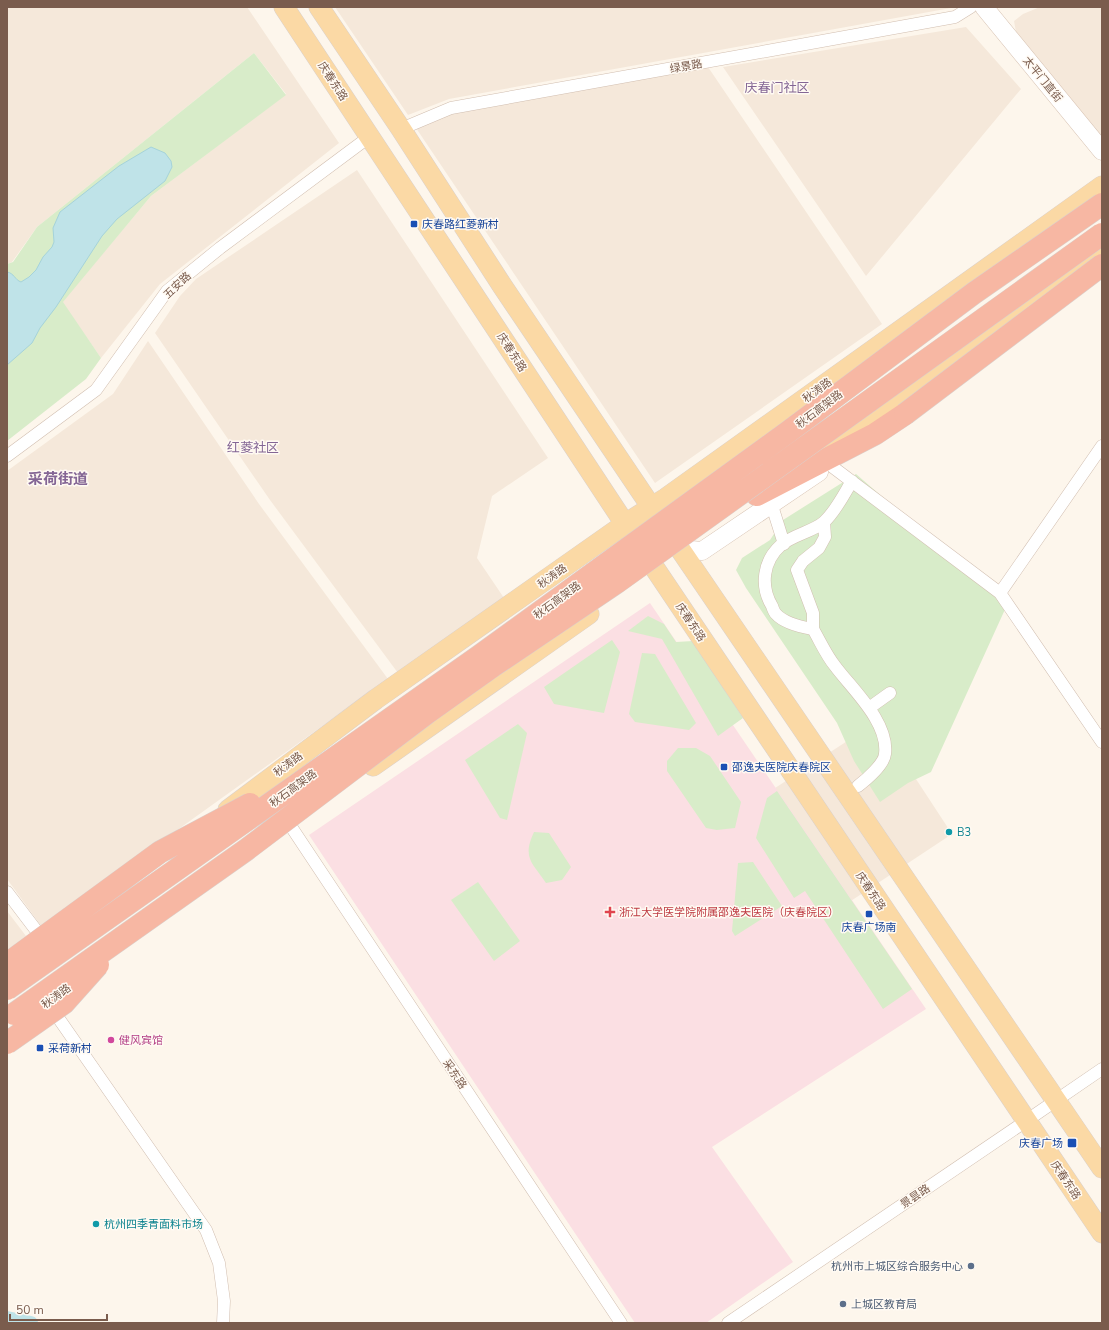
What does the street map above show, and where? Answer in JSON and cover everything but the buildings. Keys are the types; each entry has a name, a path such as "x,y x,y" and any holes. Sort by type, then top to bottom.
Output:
{"highway":[{"name":"秋石高架路","path":"7,989 478,657 788,432 974,293 1102,204"},
{"name":"秋石高架路","path":"7,1019 246,850 427,713 622,578 1102,234"},
{"path":"757,495 875,434 905,414 1102,265"},
{"path":"7,964 160,852 327,763"},
{"path":"7,1043 64,1003 126,934"}],"main road":[{"name":"庆春东路","path":"284,7 654,568 1102,1233"},
{"path":"319,7 401,129 503,287 652,508 1102,1168"},
{"name":"太平门直街","path":"984,7 1102,152"},
{"name":"秋涛路","path":"7,974 370,704 625,524 652,508 1102,186"},
{"name":"秋涛路","path":"7,1031 290,825 680,549 757,495 883,412 1102,251"},
{"path":"680,549 702,551 830,465 1102,275"}],"street":[{"name":"绿景路","path":"401,129 451,108 955,16 971,7"},
{"name":"五安路","path":"7,456 96,390 167,291 220,248 370,137"},
{"path":"1000,593 1102,446"},
{"path":"830,465 1000,593 1102,742"},
{"path":"813,629 795,625 776,614 767,598 764,584 766,570 774,553 784,544 824,522 852,481"},
{"path":"774,512 784,544"},
{"path":"824,522 825,538 819,548 803,561 797,570 813,613 813,629 833,664 872,711 883,736 885,755 873,774 858,786"},
{"path":"870,708 890,693"},
{"name":"采东路","path":"290,825 620,1323"},
{"path":"7,892 47,945"},
{"path":"47,1002 206,1230 219,1263 224,1301 223,1323"},
{"name":"景昙路","path":"728,1323 1102,1069"}],"shaded area":[{"path":"7,7 247,7 339,143 160,284 101,358 62,302 151,196 286,94 254,53 37,227 12,262 7,264"},
{"path":"335,7 951,8 449,99 408,115"},
{"path":"1040,7 1102,7 1102,137 1016,32 1014,21 1023,14"},
{"path":"966,27 1021,89 866,276 723,67"},
{"path":"708,67 882,324 655,483 416,128 450,112"},
{"path":"357,170 548,458 492,496 477,558 504,598 398,673 270,500 155,333 180,296 196,279"},
{"path":"148,341 259,504 388,679 42,927 7,879 7,471 113,394"},
{"name":"浙江大学医学院附属邵逸夫医院（庆春院区）","path":"650,603 926,1009 712,1147 793,1262 706,1323 635,1323 309,835"},
{"path":"878,721 952,834 801,934 726,820"},
{"path":"7,911 26,936 7,950"}],"green space":[{"path":"254,53 286,95 151,196 63,302 101,358 86,379 7,441 7,264 13,262 37,227"},
{"path":"856,474 1007,605 931,772 908,783 880,802 854,761 837,723 746,588 736,570 742,558 770,540 783,520"},
{"path":"648,616 664,624 676,642 693,641 743,718 718,736 662,639 628,631"},
{"path":"612,640 620,652 604,713 554,704 544,687"},
{"path":"642,653 655,654 696,723 689,730 635,722 629,714"},
{"path":"518,724 527,733 507,820 500,818 465,760"},
{"path":"678,748 696,748 710,756 741,802 735,828 717,830 706,828 667,771 667,761"},
{"path":"777,791 912,989 883,1009 805,891 794,898 756,838 767,798"},
{"path":"534,832 549,833 571,867 562,880 546,883 530,859 530,841"},
{"path":"753,862 782,906 735,936 732,931 738,863"},
{"path":"478,882 520,941 494,961 451,900"}],"water":[{"path":"151,147 165,153 171,161 172,167 165,181 117,219 102,236 56,307 40,328 32,343 7,365 7,272 21,282 29,277 36,270 43,257 52,247 54,242 53,228 60,212 119,166"}],"waterway":[{"path":"7,1318 31,1323"}],"place":[{"name":"庆春路红菱新村","path":"414,224"},
{"name":"邵逸夫医院庆春院区","path":"724,767"},
{"name":"B3","path":"949,832"},
{"name":"浙江大学医学院附属邵逸夫医院（庆春院区）","path":"610,912"},
{"name":"庆春广场南","path":"869,914"},
{"name":"健风宾馆","path":"111,1040"},
{"name":"采荷新村","path":"40,1048"},
{"name":"庆春广场","path":"1072,1143"},
{"name":"杭州四季青面料市场","path":"96,1224"},
{"name":"杭州市上城区综合服务中心","path":"971,1266"},
{"name":"上城区教育局","path":"843,1304"}],"district":[{"name":"庆春门社区","path":"777,87"},
{"name":"红菱社区","path":"253,447"},
{"name":"采荷街道","path":"58,479"}]}
